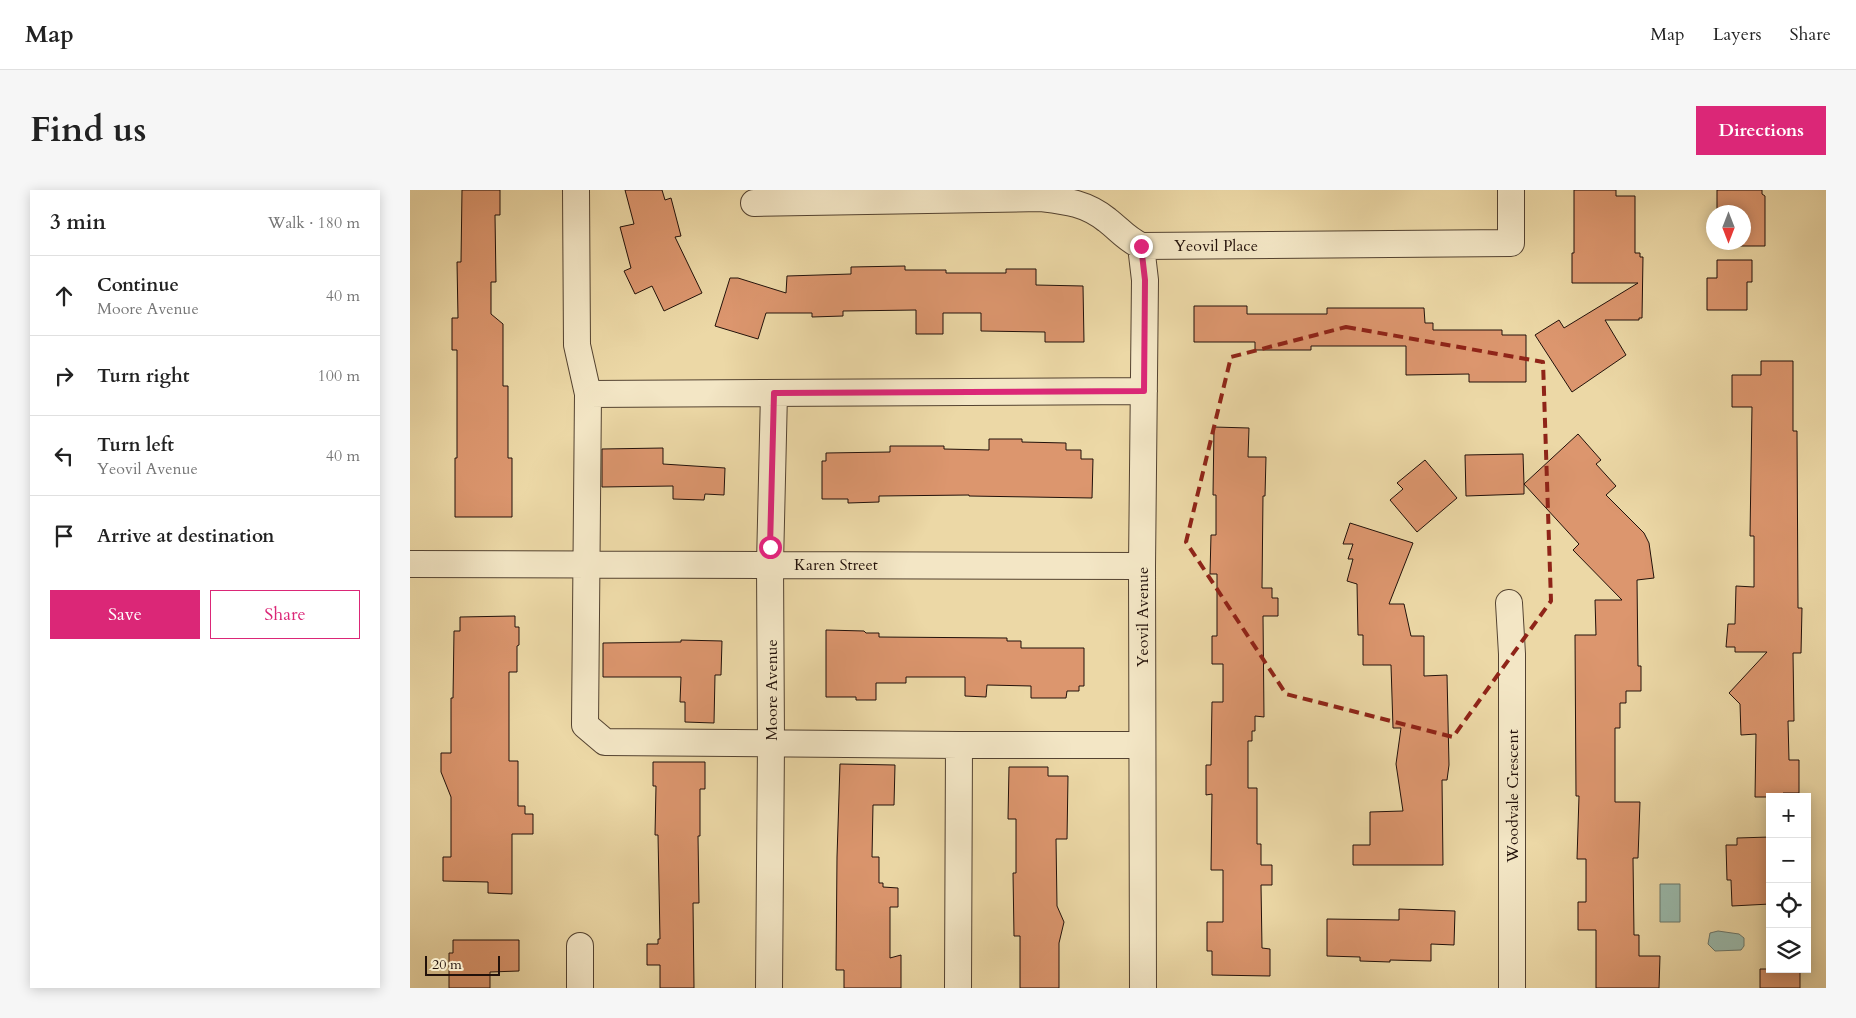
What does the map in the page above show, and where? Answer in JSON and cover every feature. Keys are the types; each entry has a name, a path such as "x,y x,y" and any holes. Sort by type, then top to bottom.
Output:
{"street":[{"path":"576,190 577,345 588,394 585,725 605,742 1142,745"},
{"name":"Yeovil Place","path":"1141,246 1511,243 1512,190"},
{"path":"754,203 1041,198 1078,203 1106,218 1128,239 1141,246"},
{"name":"Yeovil Avenue","path":"1141,246 1145,280 1142,566 1143,988"},
{"path":"588,394 1144,391"},
{"name":"Moore Avenue","path":"769,988 770,564 774,393"},
{"name":"Karen Street","path":"410,564 1142,566"},
{"name":"Woodvale Crescent","path":"1509,604 1512,664 1512,988"},
{"path":"958,988 959,745"},
{"path":"580,946 580,988"}],"highlighted area":[{"path":"1346,327 1543,362 1551,601 1453,737 1286,694 1186,542 1231,357"}],"shaded area":[{"path":"1660,884 1680,884 1680,922 1660,922"},
{"path":"1718,931 1739,934 1744,938 1744,946 1741,950 1715,951 1708,944 1710,933"}],"building":[{"path":"462,190 500,190 500,215 495,215 496,282 491,282 491,314 503,324 503,386 508,386 508,458 512,458 512,517 455,517 457,350 452,350 452,318 458,318 457,262 461,262"},
{"path":"625,190 662,190 665,200 671,198 681,236 675,237 702,293 664,311 652,286 635,294 624,271 631,268 620,227 634,224"},
{"path":"1574,190 1616,190 1616,196 1635,196 1635,253 1640,253 1640,257 1643,257 1642,318 1639,318 1639,320 1605,320 1626,355 1572,392 1535,335 1559,320 1564,328 1638,283 1572,283"},
{"path":"1717,190 1762,190 1762,194 1765,196 1765,246 1751,246 1751,205 1717,205"},
{"path":"1717,260 1752,260 1752,282 1747,282 1747,310 1707,310 1707,278 1717,278"},
{"path":"905,266 905,270 946,270 946,273 1006,273 1006,269 1036,269 1036,285 1083,286 1084,342 1045,342 1045,332 981,331 981,313 943,313 943,334 916,334 916,310 843,311 843,316 812,317 812,313 766,313 758,339 715,326 730,278 738,278 786,293 787,276 851,274 851,267"},
{"path":"1194,306 1247,306 1247,314 1327,314 1327,308 1424,308 1425,323 1433,323 1433,330 1502,330 1502,335 1526,335 1526,382 1469,382 1469,374 1406,375 1406,346 1311,346 1311,350 1255,350 1255,342 1194,342"},
{"path":"1761,361 1793,361 1793,431 1797,431 1798,608 1802,608 1801,653 1793,653 1794,721 1788,721 1789,760 1799,760 1799,793 1766,793 1766,797 1755,797 1756,734 1741,735 1740,704 1729,693 1767,652 1735,652 1735,647 1726,647 1728,624 1735,624 1736,586 1754,587 1754,536 1750,536 1752,407 1732,407 1732,375 1761,375"},
{"path":"1214,427 1249,428 1248,457 1266,457 1265,496 1263,496 1262,588 1272,588 1272,598 1278,598 1278,616 1263,616 1264,717 1255,716 1255,731 1252,731 1252,741 1248,741 1248,788 1257,788 1257,844 1261,844 1261,865 1272,865 1272,885 1261,885 1262,948 1270,949 1270,976 1212,975 1212,951 1207,951 1207,922 1223,922 1223,870 1211,870 1212,794 1206,795 1206,765 1211,765 1212,702 1223,702 1223,664 1212,664 1212,636 1217,636 1217,574 1210,574 1211,535 1216,535 1216,495 1213,495"},
{"path":"1578,434 1601,460 1596,464 1616,486 1606,495 1644,533 1649,543 1654,578 1637,580 1638,666 1641,666 1641,691 1626,691 1626,703 1620,703 1620,728 1615,728 1615,802 1640,802 1638,858 1633,858 1634,935 1639,935 1639,956 1660,956 1659,988 1596,988 1596,930 1578,930 1578,902 1586,902 1586,859 1577,859 1579,796 1576,796 1575,635 1596,635 1595,600 1622,600 1573,550 1579,544 1524,484"},
{"path":"989,439 1022,439 1022,442 1066,443 1066,450 1081,450 1081,459 1093,459 1092,498 969,495 879,496 879,502 848,503 848,499 822,499 822,461 826,461 826,453 890,452 890,446 944,446 944,449 989,450"},
{"path":"663,448 663,464 725,468 724,495 705,494 704,500 673,499 673,486 602,487 602,449"},
{"path":"1523,454 1524,494 1466,496 1465,455"},
{"path":"1425,460 1457,498 1417,532 1390,500 1403,489 1397,483"},
{"path":"1350,523 1413,543 1389,604 1404,604 1411,636 1424,636 1424,676 1447,675 1449,765 1447,780 1442,780 1443,865 1353,865 1353,845 1370,845 1370,812 1403,811 1396,764 1401,728 1393,728 1391,665 1363,665 1363,635 1358,635 1357,584 1347,581 1353,559 1348,559 1353,544 1343,544"},
{"path":"515,616 515,627 519,627 519,645 517,646 517,672 509,672 509,761 518,761 518,806 525,806 525,814 533,814 533,834 512,834 512,894 488,893 488,882 443,881 443,857 451,857 451,797 441,772 441,753 451,753 454,631 460,631 460,617"},
{"path":"826,630 864,631 866,633 879,633 879,637 1007,638 1007,641 1021,641 1021,648 1084,648 1084,686 1079,686 1079,691 1067,691 1066,698 1031,698 1031,686 987,685 986,697 965,696 965,677 906,677 906,683 876,683 876,700 856,700 856,697 826,697"},
{"path":"681,640 722,641 721,675 715,675 714,723 685,722 685,702 680,702 681,677 603,677 603,643 681,642"},
{"path":"653,762 705,762 705,789 700,789 700,836 698,836 699,903 693,903 694,988 660,988 660,965 647,965 647,944 658,944 658,939 660,939 658,835 655,835 656,786 653,786"},
{"path":"840,764 895,765 894,805 873,805 872,857 879,857 879,883 883,883 883,887 898,888 898,907 890,907 890,958 901,955 901,988 844,988 844,970 836,970"},
{"path":"1009,767 1048,767 1048,776 1068,776 1067,839 1056,839 1057,906 1064,922 1059,943 1059,988 1020,988 1020,936 1014,936 1013,873 1016,873 1016,819 1008,819"},
{"path":"1766,837 1766,904 1732,906 1731,880 1727,880 1726,845 1737,845 1737,838"},
{"path":"1399,909 1455,911 1454,945 1431,944 1431,961 1360,961 1360,957 1327,956 1327,919 1399,920"},
{"path":"453,940 519,940 519,971 490,972 490,988 449,988 449,953 453,953"},
{"path":"1760,969 1766,969 1766,973 1800,973 1800,988 1760,988"}],"route":[{"path":"770,547 774,393 1144,391 1145,280 1141,246"}]}
